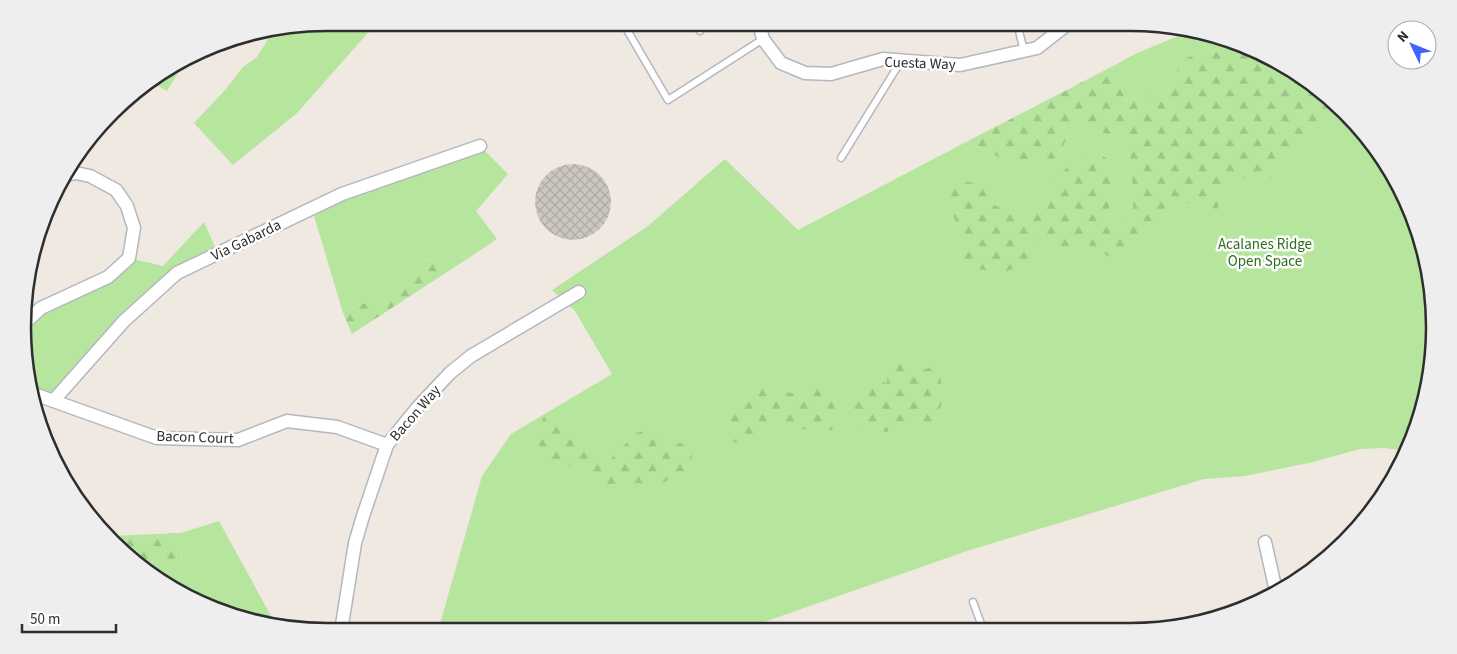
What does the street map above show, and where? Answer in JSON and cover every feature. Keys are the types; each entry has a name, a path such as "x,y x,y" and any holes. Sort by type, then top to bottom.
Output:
{"street":[{"name":"Cuesta Way","path":"761,31 763,39 780,63 805,73 831,74 883,59 960,65 1037,48 1059,31"},
{"name":"Via Gabarda","path":"54,400 124,322 177,273 342,194 480,146"},
{"path":"32,317 41,308 108,277 129,258 134,228 128,206 116,190 90,176 75,173"},
{"name":"Bacon Way","path":"342,623 355,543 387,445 418,407 450,373 471,356 579,292"},
{"name":"Bacon Court","path":"39,396 157,438 238,440 287,421 338,427 387,445"},
{"path":"1265,542 1275,585"}],"lane":[{"path":"628,31 668,100 763,39"},
{"path":"1019,31 1024,51"},
{"path":"841,158 901,60"},
{"path":"972,602 980,623"}],"green space":[{"path":"370,31 297,113 233,165 194,123 226,89 243,67 257,57 269,37 308,32"},
{"path":"1179,36 1219,45 1215,53 1188,58 1159,94 1125,100 1115,65 1135,54"},
{"path":"1219,45 1261,62 1310,92 1332,112 1304,134 1277,173 1258,188 1235,172 1217,209 1174,200 1140,236 1113,259 1080,240 1064,257 1035,238 1028,263 1002,273 973,268 952,259 970,239 959,228 947,203 953,182 980,182 994,205 1017,215 1044,209 1054,185 1070,163 1098,152 1112,163 1109,207 1115,225 1134,218 1131,159 1122,137 1097,132 1075,121 1058,157 1029,168 966,142 1115,65 1125,100 1159,94 1188,57 1215,53"},
{"name":"Acalanes Ridge Open Space","path":"1246,55 1278,71 1310,92 1352,132 1376,163 1395,196 1416,250 1423,288 1426,327 1423,366 1416,404 1399,450 1384,448 1360,449 1309,463 1244,476 1204,479 967,551 761,623 440,623 482,476 511,434 612,374 575,311 552,290 648,226 725,159 798,230 966,142 1029,168 1058,157 1075,121 1097,132 1122,137 1131,159 1133,180","holes":["979,182 994,205 1017,216 1044,209 1054,185 1034,237 1002,272 973,268 953,259 970,239"]},
{"path":"179,71 167,91 157,85"},
{"path":"480,146 508,174 476,211 497,239 470,257 421,261 391,291 343,313 312,209"},
{"path":"204,222 218,254 177,273 54,400 39,396 34,366 31,319 108,277 129,258 163,266"},
{"path":"470,257 352,334 343,313 391,291 421,261"},
{"path":"902,357 921,371 939,364 943,398 936,425 903,421 887,432 855,426 845,411 860,396 867,379 887,383 887,370"},
{"path":"813,382 835,396 833,430 791,429 774,417 755,449 728,440 726,405 749,402 763,386 799,395"},
{"path":"545,414 571,427 589,457 608,462 636,433 657,428 673,443 693,444 691,467 659,485 639,483 605,488 581,467 544,462 536,435"},
{"path":"219,521 271,617 232,607 196,592 145,560 182,568 181,533"},
{"path":"181,533 182,568 145,560 118,536"}],"building":[{"path":"566,164 580,164 594,170 605,181 611,195 608,217 600,229 580,240 566,240 552,234 541,223 535,209 535,195 541,181 552,170"}]}
